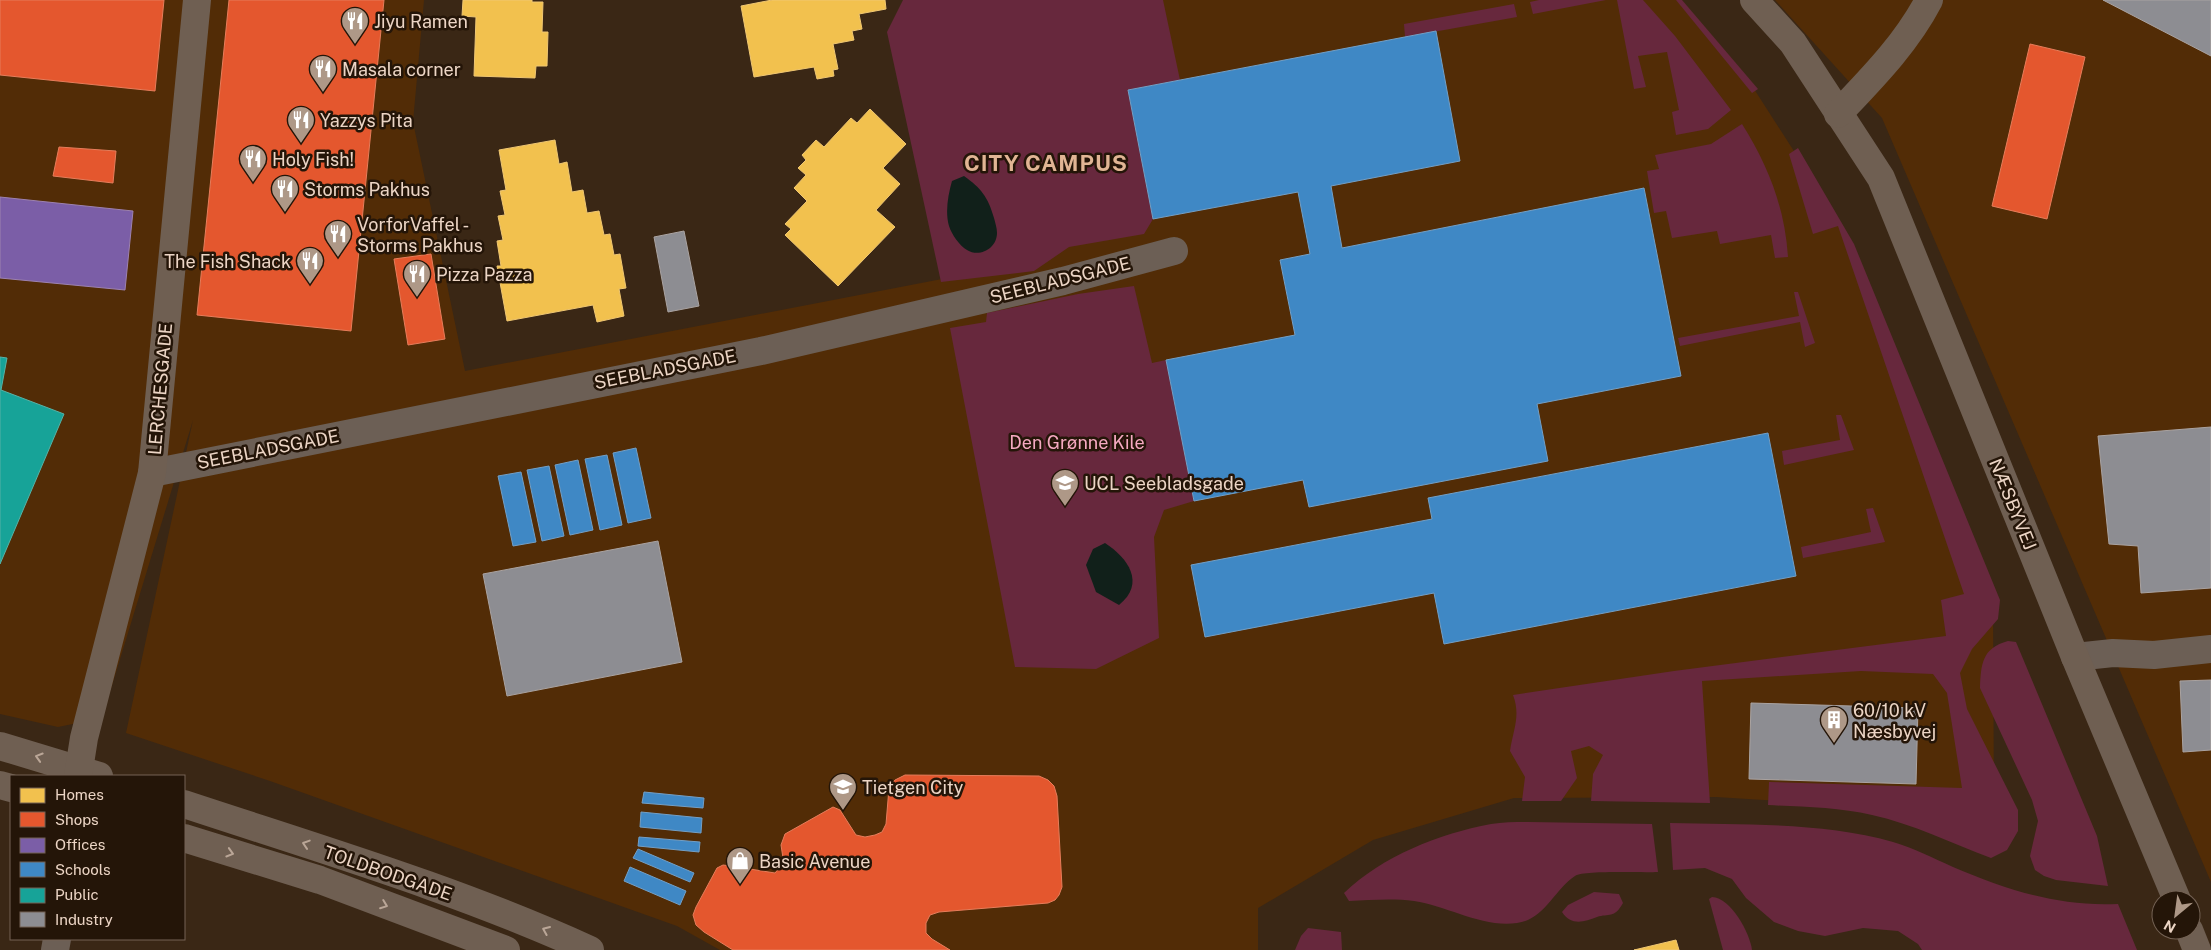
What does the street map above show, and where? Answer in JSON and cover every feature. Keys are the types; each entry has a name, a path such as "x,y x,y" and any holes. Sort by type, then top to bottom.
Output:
{"street":[{"name":"LERCHESGADE","path":"85,774 84,738 152,473 197,0"},
{"name":"NÆSBYVEJ","path":"1754,0 1793,43 1881,178 2075,657 2173,890"},
{"path":"1838,114 1887,62 1919,20 1929,0"},
{"name":"SEEBLADSGADE","path":"152,473 761,350 1063,281 1174,251"},
{"path":"2075,657 2113,653 2154,655 2211,649"},
{"path":"0,746 85,774"},
{"name":"TOLDBODGADE","path":"185,804 386,870 544,929 590,950"},
{"name":"TOLDBODGADE","path":"185,838 320,880 506,950"}],"shaded area":[{"name":"UCL Seebladsgade","path":"0,0 424,0 413,122 465,371 942,279 903,0 1679,0 1754,89 1842,226 1993,603 1994,814 1716,797 1514,798 1373,840 1258,908 1258,950 720,950 677,926 270,781 126,733 193,420 102,718 58,727 0,714"},
{"path":"1775,0 2211,0 2211,882 1882,118"},
{"path":"964,176 983,194 992,211 996,225 997,233 994,243 982,252 972,252 964,248 956,240 949,226 947,215 952,181"},
{"path":"1105,543 1121,556 1131,571 1131,588 1127,597 1119,605 1096,592 1086,565 1093,549"}],"green space":[{"path":"903,0 1163,0 1180,80 1128,90 1153,219 1144,234 1069,247 1034,271 941,282 887,32"},
{"path":"1539,0 1606,0 1533,14 1530,2"},
{"path":"1617,0 1643,0 1675,36 1731,110 1708,129 1676,135 1672,112 1679,110 1667,52 1638,56 1646,87 1634,89"},
{"path":"1676,0 1682,0 1758,89 1752,93"},
{"path":"1514,4 1517,17 1405,37 1404,24"},
{"path":"1742,124 1760,155 1774,188 1783,221 1788,257 1775,258 1771,235 1720,244 1717,231 1672,238 1666,211 1654,213 1647,171 1659,169 1655,155 1711,144"},
{"path":"1798,148 1854,244 2000,600 1998,619 1972,649 1960,673 1967,709 2018,810 2018,831 2007,850 1991,858 1917,829 1872,815 1833,809 1768,805 1769,782 1962,788 1947,693 1933,674 1861,671 1702,681 1710,803 1591,801 1593,774 1603,755 1589,746 1571,751 1577,778 1561,801 1522,801 1525,777 1510,751 1516,723 1513,695 1674,671 1946,636 1941,600 1964,594 1838,226 1813,234 1789,154"},
{"name":"Den Grønne Kile","path":"1134,286 1152,363 1166,360 1194,501 1164,510 1154,537 1159,638 1096,669 1015,667 950,328 986,322 987,313 1078,294"},
{"path":"1794,292 1798,292 1815,343 1805,347 1800,322 1680,346 1678,338 1799,316"},
{"path":"1836,415 1841,415 1854,450 1784,465 1782,451 1840,440"},
{"path":"1873,508 1885,542 1803,558 1801,547 1871,532 1866,509"},
{"path":"2008,641 2016,642 2097,836 2108,886 2056,880 2044,876 2035,870 2030,856 2038,821 2032,800 1980,688 1982,664 1985,658 1993,648"},
{"path":"1529,822 1652,824 1658,872 1601,872 1575,876 1542,911 1526,921 1504,924 1478,920 1414,901 1390,899 1349,901 1344,893 1376,868 1431,840 1491,824"},
{"path":"1670,823 1811,828 1839,831 1893,842 2013,890 2075,903 2118,904 2137,950 1922,950 1918,944 1898,931 1863,928 1825,936 1798,931 1774,922 1746,898 1732,879 1705,868 1673,870"},
{"path":"1594,892 1619,894 1623,903 1611,915 1578,922 1569,919 1562,912 1568,905"},
{"path":"1712,897 1726,903 1732,910 1748,935 1752,950 1723,950 1709,899"},
{"path":"1308,928 1341,932 1342,950 1295,950 1301,936"}],"building: Homes":[{"path":"463,0 532,0 532,2 543,2 542,32 548,32 547,66 536,66 535,78 474,76 476,17 462,16"},
{"path":"772,0 885,0 886,9 859,14 862,29 852,31 854,40 833,44 838,69 833,70 834,76 817,79 814,67 754,77 741,6"},
{"path":"870,109 906,144 883,168 900,184 876,210 895,227 838,286 785,235 791,229 785,224 807,201 794,188 806,175 798,168 806,160 802,155 816,140 824,147 851,118 857,123"},
{"path":"555,140 559,164 567,162 572,192 583,190 587,213 599,211 604,235 610,234 614,255 620,254 626,288 619,289 624,316 597,322 593,305 507,321 497,266 501,266 497,241 503,240 498,216 505,215 500,191 506,190 499,150"},
{"path":"1676,940 1679,950 1634,950"}],"building: Shops":[{"path":"0,0 164,0 155,91 0,75"},
{"name":"Storms Pakhus","path":"229,0 384,0 351,331 197,315"},
{"path":"2030,44 2085,57 2047,219 1992,206"},
{"path":"59,147 116,151 113,183 53,176"},
{"path":"431,254 445,339 408,345 394,259"},
{"path":"905,775 1039,776 1048,780 1054,786 1057,796 1062,887 1055,900 1048,903 939,912 930,915 926,923 926,933 950,950 733,950 696,925 693,915 717,868 723,865 775,873 782,865 781,845 785,834 833,807 840,810 856,835 865,837 882,832 886,824 889,788 895,780"}],"building: Offices":[{"path":"0,197 133,211 125,290 0,278"}],"building: Schools":[{"path":"1436,31 1460,161 1331,186 1342,248 1644,188 1681,376 1537,404 1548,461 1309,507 1303,480 1194,501 1166,360 1295,335 1280,260 1310,254 1298,192 1153,219 1128,90"},
{"path":"1768,433 1796,576 1444,644 1434,593 1205,637 1191,565 1432,519 1428,498"},
{"path":"636,448 651,518 628,523 613,453"},
{"path":"607,455 622,525 600,530 585,459"},
{"path":"578,460 593,530 570,535 555,465"},
{"path":"549,466 564,536 542,541 527,470"},
{"path":"521,472 536,542 513,546 498,476"},
{"path":"644,792 704,798 703,808 642,803"},
{"path":"641,812 702,818 701,833 640,827"},
{"path":"639,837 700,842 699,852 638,846"},
{"path":"638,849 694,873 690,882 633,858"},
{"path":"630,867 686,891 680,905 624,881"}],"building: Public":[{"path":"0,357 7,358 1,390 64,414 0,564"}],"building: Industry":[{"path":"2103,0 2211,0 2211,56"},
{"path":"684,231 699,306 668,312 654,237"},
{"path":"2211,427 2211,588 2141,593 2138,546 2109,544 2098,436"},
{"path":"658,541 682,662 507,696 483,574"},
{"path":"2211,680 2211,750 2183,752 2180,681"},
{"name":"60/10 kV Næsbyvej","path":"1751,703 1918,708 1916,784 1749,779"}],"place":[{"name":"Jiyu Ramen","path":"355,45"},
{"name":"Masala corner","path":"323,93"},
{"name":"Yazzys Pita","path":"301,144"},
{"name":"Holy Fish!","path":"253,183"},
{"name":"Storms Pakhus","path":"285,213"},
{"name":"VorforVaffel - Storms Pakhus","path":"338,258"},
{"name":"The Fish Shack","path":"310,285"},
{"name":"Pizza Pazza","path":"417,298"},
{"name":"UCL Seebladsgade","path":"1065,507"},
{"name":"60/10 kV Næsbyvej","path":"1834,744"},
{"name":"Tietgen City","path":"843,811"},
{"name":"Basic Avenue","path":"740,885"}],"district":[{"name":"CITY CAMPUS","path":"1046,163"}]}
